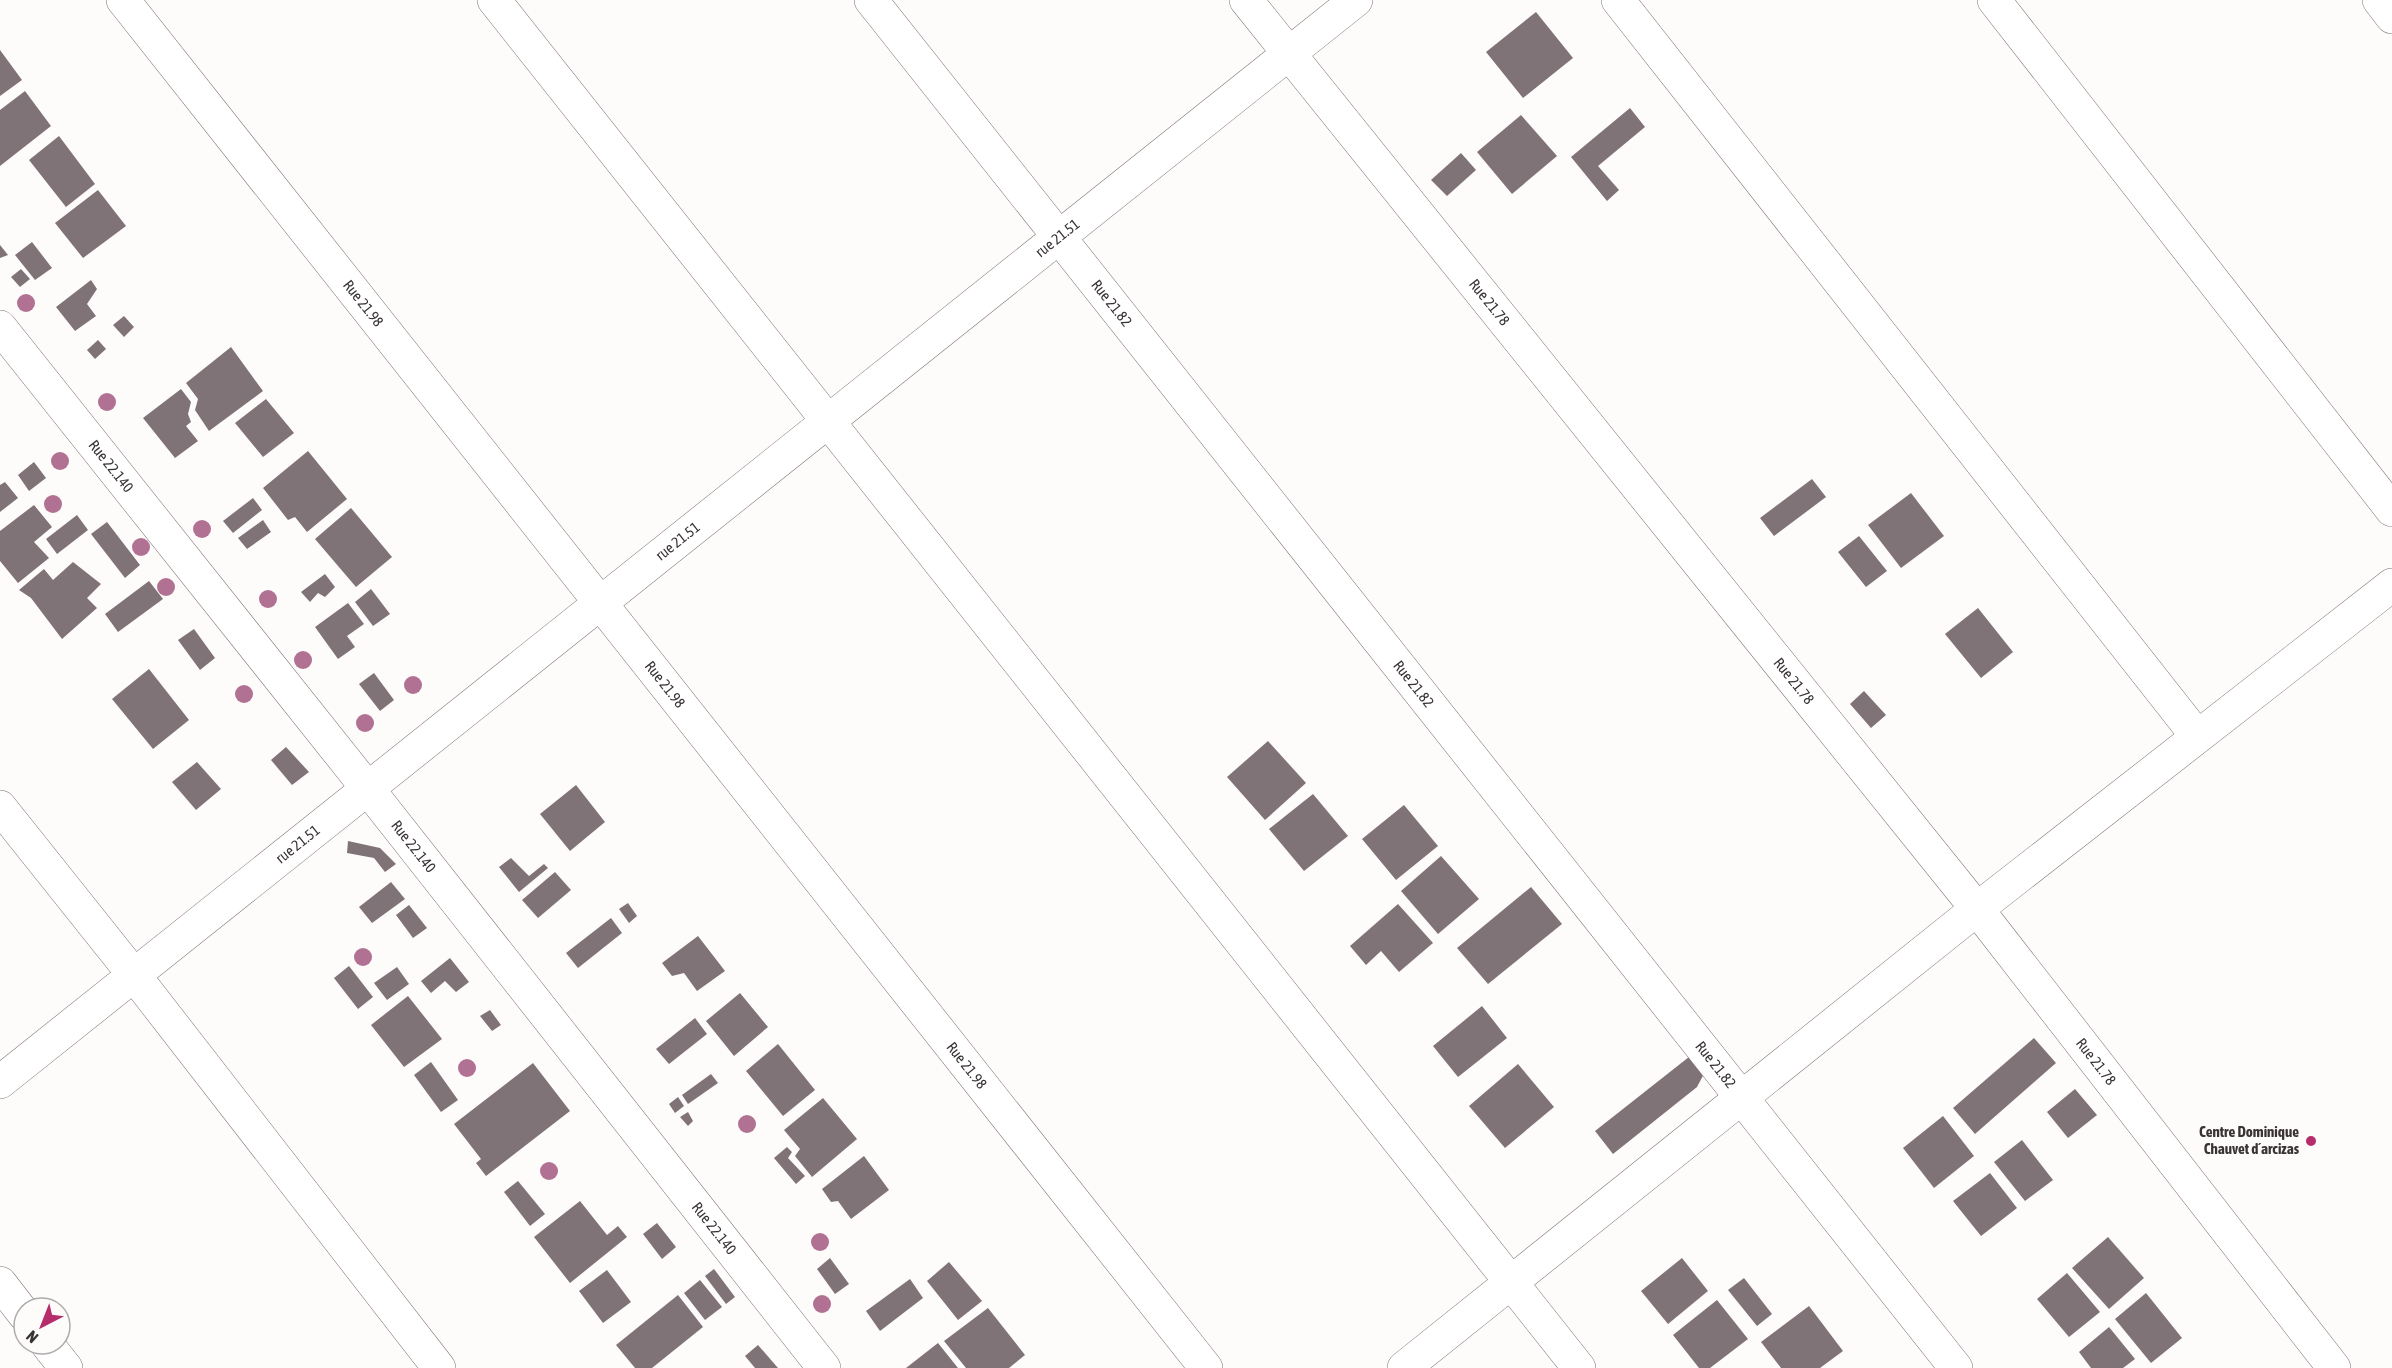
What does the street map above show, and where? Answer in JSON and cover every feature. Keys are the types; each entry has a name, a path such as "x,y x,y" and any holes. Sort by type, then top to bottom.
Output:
{"street":[{"name":"Rue 21.98","path":"123,0 1206,1368"},
{"path":"494,0 1579,1368"},
{"name":"Rue 21.82","path":"871,0 1956,1368"},
{"name":"Rue 21.78","path":"1246,0 1977,909 2334,1368"},
{"name":"rue 21.51","path":"0,1082 1356,0"},
{"path":"1618,0 2197,736"},
{"path":"1994,0 2392,510"},
{"path":"2379,0 2392,17"},
{"name":"Rue 22.140","path":"0,327 368,789 824,1368"},
{"path":"1404,1368 1977,909 2392,585"},
{"path":"0,807 440,1368"},
{"path":"0,1283 12,1298"}],"building":[{"path":"1536,12 1573,58 1523,98 1486,52"},
{"path":"0,50 22,80 0,96"},
{"path":"25,91 51,126 0,166 0,110"},
{"path":"1630,108 1645,127 1598,166 1619,190 1607,201 1571,157"},
{"path":"1521,115 1557,156 1512,194 1477,152"},
{"path":"59,136 95,184 66,207 29,160"},
{"path":"1461,153 1476,170 1447,196 1431,180"},
{"path":"98,190 126,226 83,258 55,223"},
{"path":"32,242 52,268 35,280 15,255"},
{"path":"0,245 8,255 0,258"},
{"path":"21,269 30,279 20,287 11,277"},
{"path":"91,280 97,289 87,304 96,316 75,331 56,307"},
{"path":"124,316 134,327 124,337 113,325"},
{"path":"98,340 106,349 95,359 87,350"},
{"path":"231,347 263,391 209,431 195,410 198,399 186,383"},
{"path":"181,389 191,402 188,414 191,422 186,426 198,441 175,458 143,418"},
{"path":"266,399 294,433 263,457 235,423"},
{"path":"308,451 347,499 307,532 295,517 288,520 263,488"},
{"path":"34,462 46,478 29,491 18,475"},
{"path":"1812,479 1826,497 1774,536 1760,518"},
{"path":"5,482 18,498 0,512 0,485"},
{"path":"1911,493 1944,536 1901,568 1868,525"},
{"path":"253,498 262,510 233,533 223,521"},
{"path":"34,505 52,527 34,542 49,558 18,583 0,561 0,531"},
{"path":"351,508 392,557 356,587 315,539"},
{"path":"77,515 88,530 57,554 46,539"},
{"path":"263,520 271,532 247,549 238,538"},
{"path":"107,522 140,565 125,578 91,534"},
{"path":"1859,536 1887,571 1866,587 1838,552"},
{"path":"73,562 101,584 87,598 97,608 62,639 31,598 19,590 44,569 53,580"},
{"path":"325,574 335,587 325,597 318,593 310,602 301,592"},
{"path":"149,581 163,599 118,632 105,614"},
{"path":"371,589 390,614 373,626 355,602"},
{"path":"348,603 364,624 347,636 355,647 338,659 315,627"},
{"path":"1978,608 2013,652 1981,678 1945,634"},
{"path":"194,629 215,658 200,670 178,640"},
{"path":"149,669 189,720 153,749 112,699"},
{"path":"374,673 394,700 380,711 359,684"},
{"path":"1864,691 1886,715 1871,728 1850,704"},
{"path":"1268,741 1306,783 1265,820 1227,777"},
{"path":"286,747 309,772 292,785 271,760"},
{"path":"197,762 221,789 196,810 172,782"},
{"path":"576,785 605,822 570,851 540,814"},
{"path":"1313,794 1348,836 1304,871 1269,829"},
{"path":"1404,805 1438,846 1396,880 1362,839"},
{"path":"348,841 380,848 396,864 385,872 374,858 347,853"},
{"path":"1441,856 1479,899 1438,934 1401,891"},
{"path":"511,858 529,876 544,864 548,868 519,892 499,867"},
{"path":"555,872 571,890 538,918 522,900"},
{"path":"391,882 405,899 372,923 359,907"},
{"path":"1531,887 1562,924 1488,984 1457,948"},
{"path":"628,903 637,916 629,923 619,909"},
{"path":"1398,904 1433,943 1399,972 1381,951 1366,965 1350,946"},
{"path":"409,905 427,928 413,938 396,915"},
{"path":"611,918 622,933 578,968 566,953"},
{"path":"698,936 725,971 697,991 684,973 672,976 662,963"},
{"path":"450,958 469,982 456,992 445,981 431,993 421,981"},
{"path":"349,966 373,997 358,1009 334,978"},
{"path":"397,967 409,984 387,1000 374,983"},
{"path":"740,993 768,1027 734,1056 706,1021"},
{"path":"408,996 442,1039 404,1067 371,1025"},
{"path":"1482,1006 1507,1038 1458,1077 1433,1046"},
{"path":"490,1010 501,1025 492,1031 480,1016"},
{"path":"695,1018 707,1034 669,1064 656,1049"},
{"path":"2034,1038 2056,1063 1975,1134 1953,1108"},
{"path":"778,1044 815,1090 783,1116 746,1071"},
{"path":"1694,1053 1707,1068 1697,1087 1613,1154 1595,1131"},
{"path":"431,1062 458,1100 441,1112 414,1075"},
{"path":"533,1063 570,1111 486,1176 476,1163 481,1159 454,1124"},
{"path":"1518,1064 1554,1107 1505,1148 1469,1106"},
{"path":"711,1074 718,1083 688,1104 682,1095"},
{"path":"2075,1089 2097,1115 2068,1138 2047,1112"},
{"path":"678,1097 684,1106 675,1113 669,1104"},
{"path":"823,1098 857,1139 812,1177 795,1156 800,1149 784,1130"},
{"path":"688,1112 693,1121 688,1126 680,1117"},
{"path":"1943,1116 1974,1156 1934,1188 1903,1148"},
{"path":"2022,1140 2053,1180 2025,1201 1994,1162"},
{"path":"787,1147 792,1152 788,1158 805,1176 796,1184 774,1158"},
{"path":"864,1156 889,1190 851,1219 838,1201 831,1202 822,1189"},
{"path":"1990,1173 2017,1208 1981,1236 1953,1201"},
{"path":"518,1181 545,1214 530,1226 504,1192"},
{"path":"580,1201 607,1235 618,1226 627,1237 570,1283 534,1237"},
{"path":"657,1223 676,1247 662,1259 643,1234"},
{"path":"2108,1237 2144,1278 2109,1309 2072,1268"},
{"path":"830,1258 849,1284 835,1294 817,1269"},
{"path":"1682,1258 1708,1291 1668,1324 1641,1291"},
{"path":"949,1262 982,1301 958,1320 927,1281"},
{"path":"714,1269 735,1297 726,1304 705,1276"},
{"path":"607,1270 631,1302 603,1323 579,1291"},
{"path":"2067,1273 2100,1312 2069,1337 2037,1299"},
{"path":"1744,1278 1772,1314 1757,1326 1728,1290"},
{"path":"910,1279 923,1298 880,1331 866,1311"},
{"path":"700,1280 722,1307 705,1320 684,1293"},
{"path":"2146,1293 2182,1338 2151,1363 2115,1319"},
{"path":"678,1295 703,1327 652,1368 635,1368 616,1345"},
{"path":"1717,1300 1748,1339 1710,1368 1699,1368 1673,1335"},
{"path":"1809,1306 1843,1351 1820,1368 1781,1368 1761,1342"},
{"path":"988,1308 1025,1355 1009,1368 966,1368 944,1341"},
{"path":"2109,1327 2135,1359 2123,1368 2091,1368 2079,1352"},
{"path":"938,1343 958,1368 906,1368"},
{"path":"758,1345 778,1368 755,1368 745,1356"}],"place":[{"name":"Centre Dominique Chauvet d´arcizas","path":"2311,1141"}]}
